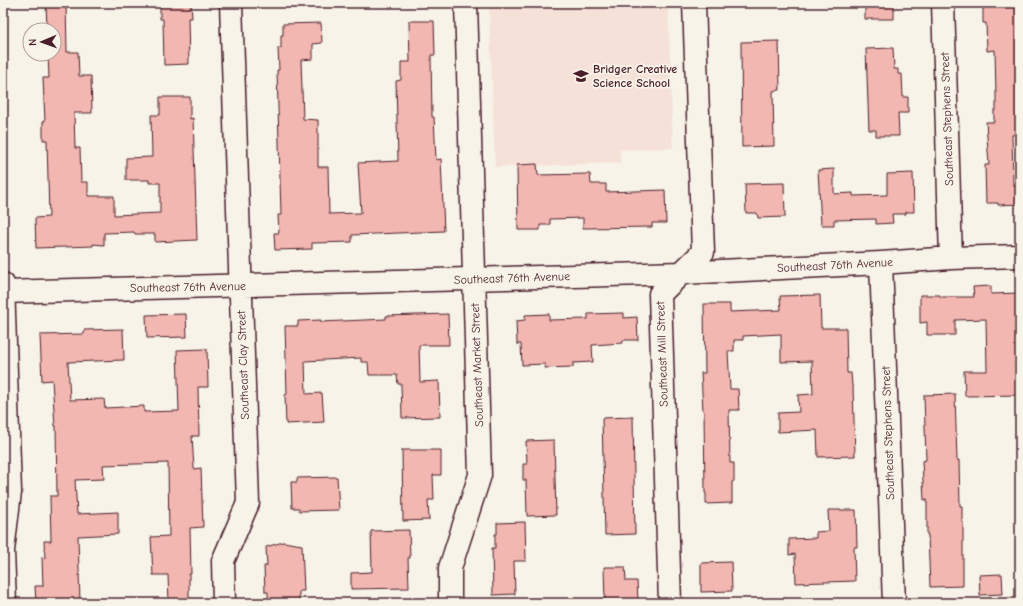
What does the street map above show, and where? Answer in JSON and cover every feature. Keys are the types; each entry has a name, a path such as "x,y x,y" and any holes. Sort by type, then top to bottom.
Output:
{"street":[{"name":"Southeast Clay Street","path":"224,603 223,561 248,503 231,3"},
{"name":"Southeast Market Street","path":"450,603 450,568 480,475 466,3"},
{"name":"Southeast Mill Street","path":"670,603 660,294 703,252 694,3"},
{"name":"Southeast Stephens Street","path":"943,3 951,258"},
{"name":"Southeast 76th Avenue","path":"3,292 682,273 951,258 1020,256"},
{"name":"Southeast Stephens Street","path":"881,263 894,603"},
{"path":"3,284 10,492 3,551 5,603"}],"shaded area":[{"name":"Bridger Creative Science School","path":"489,3 668,3 673,148 620,150 620,163 495,167"}],"building":[{"path":"46,3 66,3 67,52 78,52 79,76 91,76 92,113 74,113 75,148 80,148 81,182 88,182 88,196 114,196 114,215 160,213 160,183 149,183 149,180 126,180 126,158 152,157 151,115 160,115 160,97 190,97 190,119 193,118 197,240 155,242 155,234 135,234 134,232 104,233 104,245 93,244 93,246 36,248 35,218 49,217 47,140 43,140 43,121 45,121 43,78 49,78 48,62 62,62 62,22 47,22"},
{"path":"160,3 191,3 192,18 188,18 189,64 164,65 163,19 160,19"},
{"path":"865,3 894,3 894,19 865,19"},
{"path":"1020,3 1020,134 1012,135 1013,185 1020,185 1020,204 998,205 998,203 986,203 985,165 989,165 986,122 994,122 996,95 995,50 987,51 986,23 983,23 983,4"},
{"path":"409,21 434,21 435,55 431,55 432,117 434,117 436,160 441,159 444,231 352,235 352,242 312,243 312,249 275,250 274,233 279,233 278,215 281,215 277,70 279,70 278,48 281,48 283,24 321,23 322,43 313,44 313,59 301,60 303,119 318,120 318,167 328,167 329,214 361,213 358,163 398,161 396,81 401,80 401,62 410,62"},
{"path":"779,41 780,90 773,91 774,146 742,147 741,42"},
{"path":"893,48 894,69 898,69 898,74 902,74 903,97 908,97 908,113 898,113 899,136 876,136 876,130 869,130 866,49"},
{"path":"537,164 538,175 590,174 591,184 606,184 606,192 665,190 666,223 652,223 652,227 583,228 583,218 550,219 550,225 540,225 540,230 518,230 517,165"},
{"path":"834,169 834,194 853,193 853,196 887,195 887,174 913,173 914,212 906,212 906,214 892,214 893,223 876,224 876,219 834,220 834,225 821,225 818,170"},
{"path":"784,183 785,217 758,218 757,213 746,213 745,184"},
{"path":"991,286 991,294 1019,293 1020,395 965,396 964,371 987,371 986,319 955,320 955,335 927,335 927,322 920,323 920,295 940,295 940,297 974,297 973,287"},
{"path":"820,295 821,328 846,328 847,373 851,373 853,386 855,456 818,457 817,430 778,432 778,413 799,412 798,395 813,394 812,361 781,362 781,334 743,336 743,340 734,340 734,351 728,351 730,389 738,389 739,410 729,410 730,463 734,463 732,503 706,504 704,411 701,373 705,373 704,304 730,304 730,312 781,310 780,296"},
{"path":"624,313 624,318 637,317 638,340 623,340 623,343 592,345 593,362 573,363 573,367 545,368 545,364 522,365 521,344 517,344 516,321 525,320 525,315 549,314 549,320 588,319 588,314"},
{"path":"186,314 187,337 147,338 146,315"},
{"path":"448,314 449,345 419,345 420,382 439,381 440,417 402,418 401,384 398,384 397,375 369,375 368,362 361,362 361,358 305,361 306,394 322,393 324,422 286,424 285,395 287,394 285,326 298,326 298,321 321,320 321,322 386,319 386,316"},
{"path":"123,329 124,360 68,362 70,400 104,399 105,408 144,406 144,412 179,411 177,350 207,349 208,387 198,387 199,436 192,436 194,469 201,468 203,527 190,528 191,574 189,574 189,603 169,603 168,575 153,575 151,537 169,536 168,463 103,465 104,479 75,480 77,514 118,512 118,534 78,536 80,603 36,603 35,586 43,586 42,557 45,558 44,541 51,541 50,496 57,496 56,426 52,380 42,381 40,335 84,334 84,330"},
{"path":"955,394 957,460 959,460 960,506 962,506 963,522 963,586 930,587 927,535 927,499 924,500 922,461 926,460 924,395"},
{"path":"633,417 635,534 605,535 602,418"},
{"path":"554,440 556,515 527,516 526,480 523,480 523,464 527,464 526,441"},
{"path":"402,450 441,450 441,475 433,475 434,500 428,500 429,520 403,521"},
{"path":"337,477 339,510 299,511 299,508 292,508 291,482 297,482 297,478"},
{"path":"828,510 856,510 857,547 854,547 855,581 796,583 795,554 789,555 789,539 816,538 816,532 829,531"},
{"path":"525,522 526,561 514,561 515,594 493,595 492,548 495,548 497,523"},
{"path":"409,530 409,588 351,589 351,573 372,572 371,531"},
{"path":"283,542 302,545 304,591 299,591 299,603 268,603 268,592 265,592 264,566 267,566 266,547"},
{"path":"731,562 732,591 701,592 701,563"},
{"path":"604,567 625,567 626,581 637,581 638,600 605,601"},
{"path":"1002,574 1003,594 980,595 979,575"}],"place":[{"name":"Bridger Creative Science School","path":"581,76"}]}
